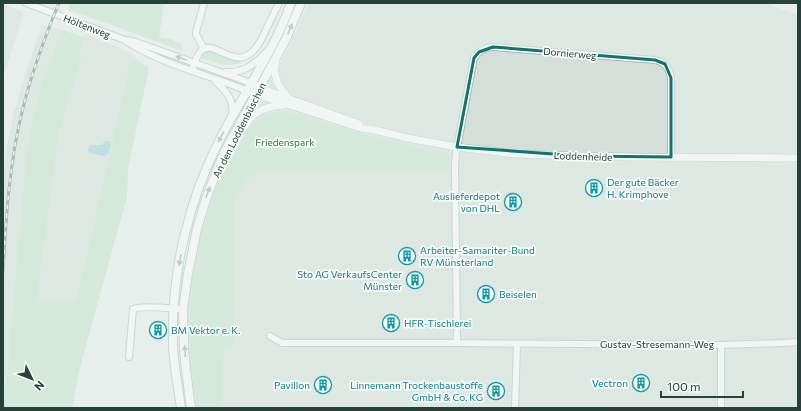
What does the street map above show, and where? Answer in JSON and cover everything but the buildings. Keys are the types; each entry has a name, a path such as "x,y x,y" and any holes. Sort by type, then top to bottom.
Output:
{"main road":[{"name":"An den Loddenbüschen","path":"181,408 173,346 174,308 178,272 187,225 197,192 208,165 248,87 273,44 291,3"},
{"name":"An den Loddenbüschen","path":"191,408 185,363 184,309 188,274 201,214 224,153 286,39 301,3"}],"street":[{"name":"Höltenweg","path":"26,3 125,40 133,41 195,63 218,72 248,87"},
{"path":"204,3 196,32 204,49"},
{"path":"192,71 199,53 207,47 234,57 248,55 256,48 279,3"},
{"name":"Höltenweg","path":"125,40 133,46 177,66 212,78 248,87"},
{"name":"Höltenweg","path":"218,72 239,71 251,66 263,56 273,44"},
{"name":"Dornierweg","path":"457,147 474,58 482,49 493,47 660,61 668,68 671,78 671,157"},
{"path":"224,153 253,114 265,108 287,102 277,84 274,73 274,65 278,54"},
{"name":"Höltenweg","path":"212,78 226,92 231,101 233,110 230,121"},
{"name":"Loddenheide","path":"248,87 351,126 457,147 516,154 798,158"},
{"path":"456,343 455,167 457,147"},
{"path":"129,357 133,309 137,307 148,307 184,309"},
{"name":"Gustav-Stresemann-Weg","path":"270,336 282,343 721,345 798,342"},
{"path":"515,408 517,344"},
{"path":"721,345 721,408"}],"highlighted area":[{"path":"493,47 655,60 665,64 671,78 671,157 582,156 457,147 474,58 479,52"}],"shaded area":[{"path":"308,3 765,3 798,15 798,408 194,408 187,352 187,309 190,274 200,228 220,169 239,144 295,34"},
{"path":"3,4 21,11 23,14 3,79"},
{"path":"42,25 62,30 40,87 26,153 3,408 3,181 5,160 13,116"},
{"path":"85,34 128,51 144,65 135,61 130,62 76,301 37,299 59,132 82,57 80,54"}],"green space":[{"path":"71,3 164,3 159,37 170,39 183,45 182,51 68,10"},
{"path":"62,30 84,37 80,54 82,57 59,132 37,299 76,301 130,62 135,61 149,67 128,170 127,197 80,367 72,408 4,408 26,153 40,87"},
{"path":"206,51 235,60 246,59 230,65 218,63 201,58 202,54"},
{"name":"Friedenspark","path":"283,112 304,116 421,149 449,154 450,169 442,171 260,171 249,178 237,195 233,207 233,347 224,347 220,408 197,408 191,354 190,320 194,271 205,223 221,177 242,139 257,120 273,113"}],"water":[{"path":"106,141 111,142 107,154 104,156 90,153 88,150 91,145 102,145"}],"railway":[{"path":"3,272 9,192 18,132 34,71 59,3"}],"place":[{"name":"Der gute Bäcker H. Krimphove","path":"594,188"},
{"name":"Auslieferdepot von DHL","path":"513,202"},
{"name":"Arbeiter-Samariter-Bund RV Münsterland","path":"407,256"},
{"name":"Sto AG VerkaufsCenter Münster","path":"415,280"},
{"name":"Beiselen","path":"486,294"},
{"name":"HFR-Tischlerei","path":"391,323"},
{"name":"BM Vektor e. K.","path":"158,330"},
{"name":"Vectron","path":"641,383"},
{"name":"Pavillon","path":"323,385"},
{"name":"Linnemann Trockenbaustoffe GmbH & Co. KG","path":"496,391"}]}
